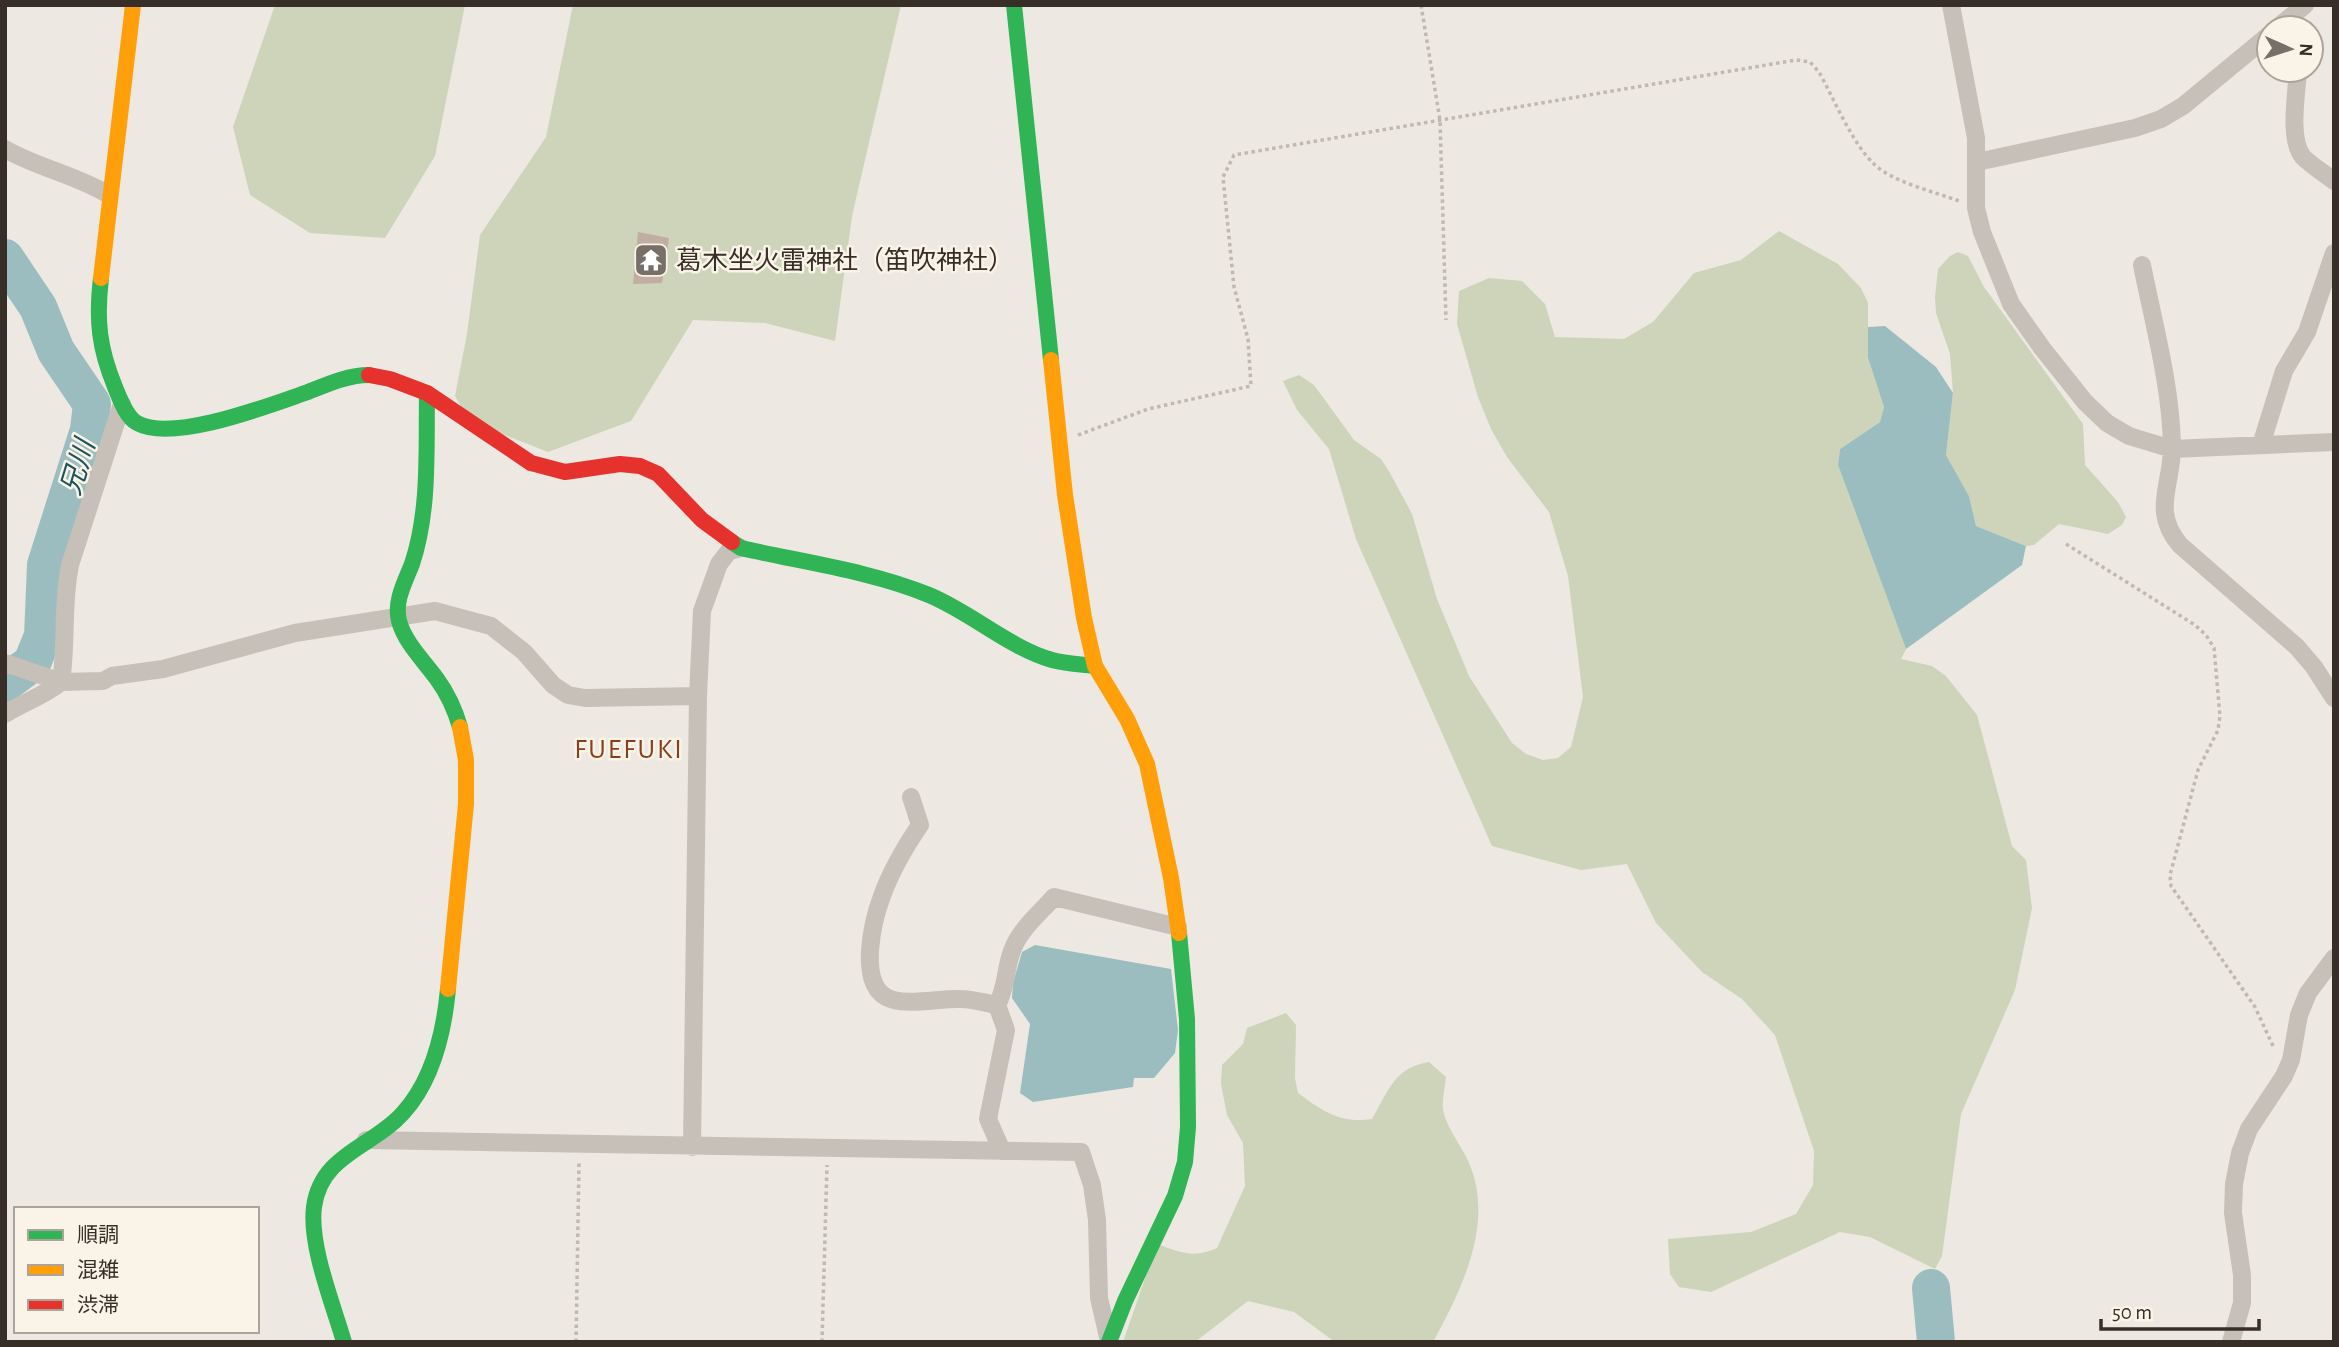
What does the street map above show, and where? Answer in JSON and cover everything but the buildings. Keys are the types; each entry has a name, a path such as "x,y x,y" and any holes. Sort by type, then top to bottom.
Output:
{"street":[{"path":"133,5 109,195 98,301 98,331 102,354 122,404 135,422 151,428 192,426 261,408 349,377 367,375 390,379 428,393 531,463 565,471 620,464 640,466 658,474 702,520 741,548 888,581 919,591 963,612 1028,652 1054,661 1095,666"},
{"path":"1014,5 1065,495 1080,593 1095,666 1127,719 1147,764 1167,856 1178,927 1187,1019 1188,1127 1185,1162 1175,1196 1125,1301 1109,1342"},
{"path":"1951,5 1976,138 1976,208 1994,265 2011,304 2085,402 2108,423 2129,436 2172,449 2334,442"},
{"path":"1978,162 2135,128 2161,119 2183,106 2255,47"},
{"path":"2297,84 2294,135 2298,148 2303,156 2334,181"},
{"path":"5,149 24,159 82,180 109,195"},
{"path":"2261,445 2275,392 2306,332 2334,253"},
{"path":"2141,265 2166,381 2172,449 2164,517 2168,531 2179,545 2297,648 2314,667 2334,698"},
{"path":"344,1342 316,1234 314,1209 319,1184 333,1163 390,1126 406,1109 424,1083 436,1053 445,1016 466,804 466,756 457,714 445,690 405,636 398,618 419,526 428,393"},
{"path":"5,714 23,702 47,694 54,680 66,639 65,589 70,565 122,404"},
{"path":"692,1147 698,696 702,611 719,564 729,551 741,548"},
{"path":"5,663 54,680 103,681 112,676 163,669 295,633 435,611 491,626 524,652 553,685 568,695 585,698 698,696"},
{"path":"911,797 920,825 904,849 881,897 874,925 869,970 876,988 887,998 905,1001 961,999 998,1005"},
{"path":"1002,1151 988,1119 1006,1030 998,1005 1005,991 1013,948 1026,928 1054,897 1178,927"},
{"path":"2231,1342 2242,1303 2242,1275 2233,1213 2234,1184 2240,1153 2249,1129 2284,1076 2291,1060 2299,1015 2308,993 2334,958"},
{"path":"366,1140 1082,1152 1092,1185 1097,1220 1099,1298 1109,1342"}],"path":[{"path":"1421,5 1440,120 1446,320"},
{"path":"1060,442 1148,409 1251,386 1248,339 1234,287 1223,177 1234,155 1796,60 1810,62 1819,72 1861,148 1875,166 1892,176 1976,208"},
{"path":"2066,544 2194,625 2206,635 2214,648 2220,716 2218,730 2198,770 2170,874 2171,886 2255,1007 2284,1076"},
{"path":"576,1342 580,1145"},
{"path":"822,1342 828,1149"}],"green space":[{"path":"275,5 465,5 435,156 385,238 310,233 250,195 233,127"},
{"path":"573,5 901,5 852,216 835,341 765,323 693,320 631,421 548,452 469,421 455,396 467,334 480,235 546,137"},
{"path":"1779,231 1838,264 1861,288 1868,303 1868,358 1884,407 1880,422 1840,449 1838,465 1906,649 1901,659 1932,666 1946,676 1977,715 2012,846 2026,860 2032,908 2015,990 1961,1114 1942,1256 1935,1269 1870,1237 1840,1232 1711,1292 1679,1287 1670,1274 1668,1239 1751,1232 1796,1214 1813,1185 1814,1151 1775,1035 1742,999 1702,972 1656,923 1627,864 1581,870 1492,846 1356,539 1329,449 1297,410 1283,381 1299,375 1314,385 1354,440 1381,459 1412,514 1437,599 1469,676 1512,743 1526,754 1543,760 1558,758 1571,747 1583,697 1568,576 1549,512 1507,457 1491,429 1478,397 1457,324 1459,291 1489,278 1522,281 1545,304 1555,337 1624,339 1653,322 1694,273 1741,260"},
{"path":"1958,252 1968,256 1984,287 2083,424 2085,465 2118,502 2126,517 2122,525 2108,534 2059,524 2034,545 2026,546 1976,526 1969,496 1946,455 1953,393 1950,354 1936,313 1938,269 1950,256"},
{"path":"1286,1013 1296,1025 1295,1078 1298,1093 1332,1115 1351,1120 1372,1119 1394,1082 1408,1069 1417,1065 1429,1062 1446,1077 1443,1109 1451,1131 1471,1168 1477,1190 1478,1212 1471,1258 1444,1322 1433,1342 1335,1342 1294,1312 1248,1301 1195,1342 1123,1342 1157,1244 1194,1254 1217,1248 1245,1186 1243,1143 1227,1115 1221,1084 1222,1065 1243,1044 1247,1028"}],"water":[{"path":"1885,326 1936,367 1953,393 1946,455 1969,496 1976,526 2026,546 2022,565 1906,649 1838,465 1840,449 1880,422 1884,407 1868,358 1868,327"},
{"path":"1035,945 1171,969 1178,1030 1175,1053 1154,1078 1134,1078 1133,1087 1033,1102 1020,1093 1030,1024 1012,998 1013,983 1022,952"}],"waterway":[{"name":"兄川","path":"5,258 38,307 56,351 92,404 89,430 46,565 43,636 32,663 5,683"},
{"path":"1931,1288 1936,1342"}],"traffic: fast":[{"path":"1014,5 1051,360"},
{"path":"101,278 99,321 105,359 124,407 137,423 153,428 174,428 222,420 338,380 369,375"},
{"path":"427,393 426,479 422,522 412,564 399,599 398,614 415,652 445,690 460,727"},
{"path":"732,542 741,548 860,573 907,587 945,602 1036,654 1057,661 1095,666"},
{"path":"1109,1342 1125,1301 1175,1196 1185,1162 1188,1127 1187,1019 1179,933"},
{"path":"344,1342 315,1239 314,1207 319,1189 337,1163 391,1125 413,1100 435,1055 444,1022 448,989"}],"traffic: slow":[{"path":"101,278 133,5"},
{"path":"1051,360 1065,495 1084,618 1095,666 1127,719 1147,764 1171,878 1179,933"},
{"path":"448,989 466,804 466,760 460,727"}],"traffic: jam":[{"path":"369,375 390,379 427,393 531,463 565,472 620,464 640,466 658,474 702,520 732,542"}],"place":[{"name":"葛木坐火雷神社（笛吹神社）","path":"651,260"}],"district":[{"name":"FUEFUKI","path":"629,748"}]}
